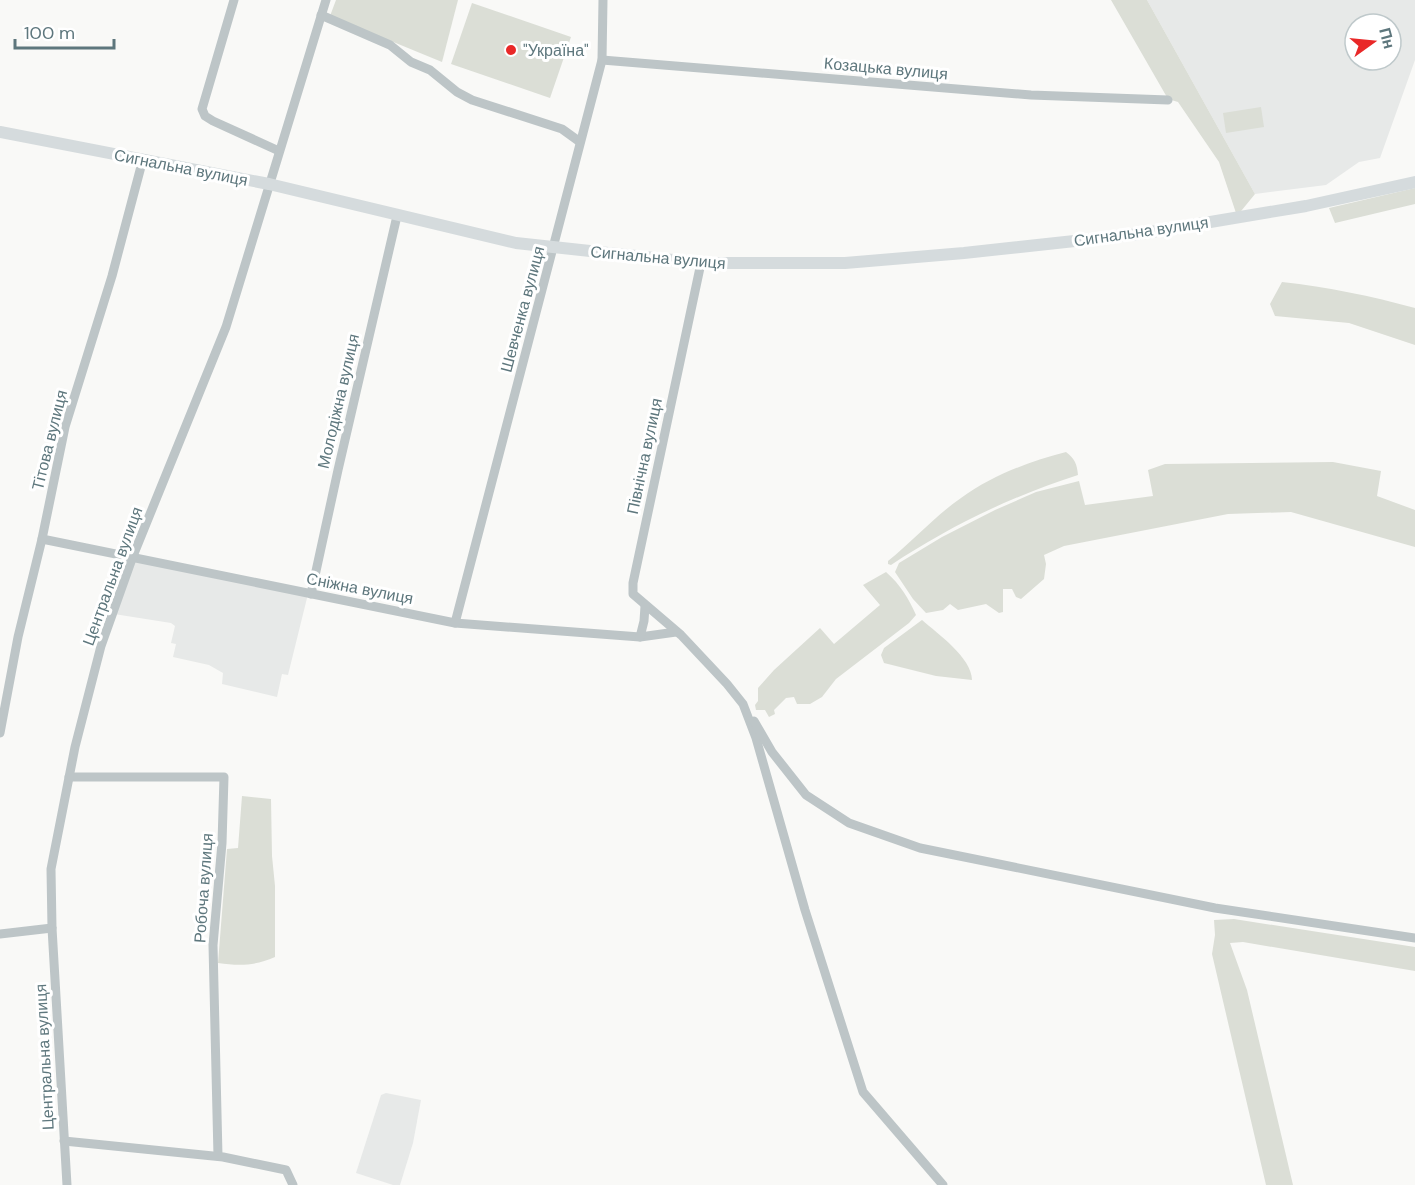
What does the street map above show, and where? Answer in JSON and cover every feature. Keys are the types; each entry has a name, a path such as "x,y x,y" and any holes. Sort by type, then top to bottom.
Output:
{"main road":[{"name":"Сигнальна вулиця","path":"0,132 269,184 516,243 701,263 845,262 964,253 1139,234 1306,206 1415,182"}],"street":[{"path":"234,0 202,109 205,116 213,121 279,151"},
{"name":"Центральна вулиця","path":"67,1185 52,928 51,869 75,747 101,646 133,556 226,327 326,0"},
{"name":"Шевченка вулиця","path":"455,623 602,60 603,0"},
{"path":"321,15 390,45 411,62 430,70 457,92 472,100 562,129 580,142"},
{"name":"Козацька вулиця","path":"602,60 1031,95 1168,100"},
{"name":"Тітова вулиця","path":"0,733 18,637 42,539 65,427 112,276 143,159"},
{"name":"Молодіжна вулиця","path":"311,594 397,216"},
{"name":"Північна вулиця","path":"701,263 633,583 633,594 678,633 743,704"},
{"name":"Сніжна вулиця","path":"42,539 455,623 640,637 678,633"},
{"path":"640,637 645,606"},
{"path":"743,704 772,752 806,795 849,824 920,848 1192,904 1415,938"},
{"path":"743,704 756,738 805,910 863,1092 943,1185"},
{"name":"Робоча вулиця","path":"69,777 224,777 222,843 213,945 218,1156"},
{"path":"0,934 52,928"},
{"path":"63,1141 218,1156 286,1170 293,1185"}],"shaded area":[{"path":"336,0 458,0 442,62 330,16"},
{"path":"1111,0 1147,0 1255,194 1237,216 1219,162 1178,102 1168,99"},
{"path":"1147,0 1415,0 1415,60 1380,158 1359,162 1326,185 1255,194"},
{"name":"\"Україна\"","path":"472,3 571,37 550,98 451,64"},
{"path":"1261,107 1264,127 1226,133 1223,113"},
{"path":"1415,188 1415,204 1335,223 1329,208"},
{"path":"1282,282 1349,292 1415,308 1415,345 1349,323 1275,316 1270,304"},
{"path":"1066,452 1075,462 1078,475 1053,483 981,514 891,565 888,564 888,561 942,513 973,490 1011,470"},
{"path":"1333,462 1381,471 1377,496 1415,510 1415,547 1291,512 1228,514 1064,546 1044,555 1046,564 1044,579 1021,599 1016,597 1012,589 1003,589 1003,612 999,613 986,604 958,610 950,604 943,610 926,613 913,599 895,572 899,563 942,537 995,510 1036,492 1079,481 1085,505 1153,496 1148,470 1165,464"},
{"path":"134,557 308,594 288,675 282,674 277,697 222,684 223,673 209,665 173,657 176,644 171,643 175,626 171,623 114,614"},
{"path":"886,572 904,592 916,615 909,623 836,679 822,697 810,704 797,704 794,697 786,698 774,710 775,714 769,717 765,710 756,710 758,688 774,670 820,628 834,644 880,605 863,585"},
{"path":"922,620 960,655 971,672 972,680 936,676 884,663 881,655 884,648"},
{"path":"242,796 271,799 275,957 254,964 233,965 218,963 227,849 238,848"},
{"path":"1234,919 1415,947 1415,971 1243,942 1230,943 1247,990 1293,1185 1266,1185 1212,954 1215,935 1214,920"},
{"path":"386,1093 421,1100 413,1143 400,1185 393,1185 356,1173 381,1095"}],"place":[{"name":"\"Україна\"","path":"511,50"}]}
